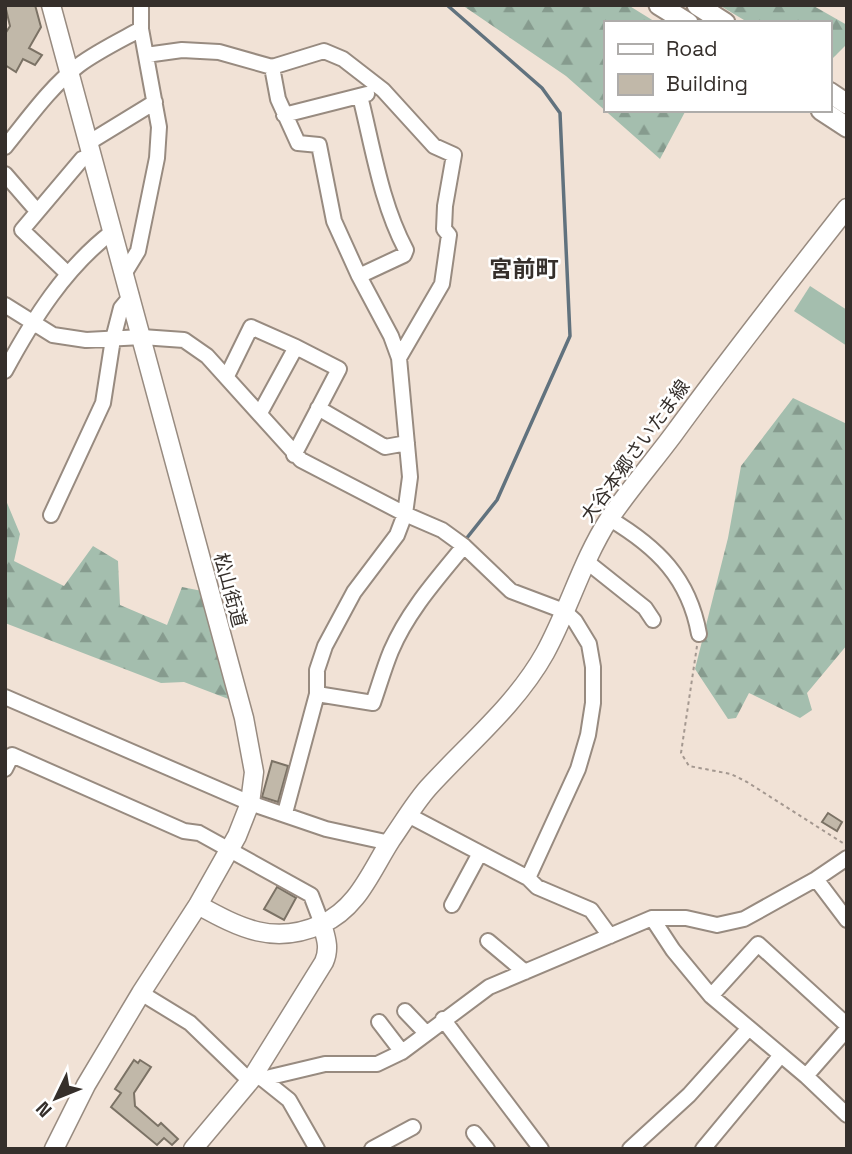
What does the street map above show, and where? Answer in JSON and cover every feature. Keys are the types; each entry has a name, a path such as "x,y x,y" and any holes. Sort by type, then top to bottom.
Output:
{"highway":[{"path":"659,5 685,21"},
{"path":"697,5 722,21"},
{"path":"831,93 847,104"},
{"path":"824,112 847,127"}],"main road":[{"name":"松山街道","path":"51,5 249,738 254,772 250,803 230,850 80,1096 54,1149"},
{"name":"大谷本郷さいたま線","path":"198,905 240,927 280,935 300,932 322,924 340,914 355,898 425,791 518,693 545,653 586,561 610,519 706,389 847,208"},
{"path":"193,1149 256,1078 324,962 328,943 322,924"}],"street":[{"path":"124,274 138,251 153,186 159,127 141,29 141,5"},
{"path":"5,147 55,86 81,64 141,29"},
{"path":"146,55 182,50 219,52 272,67 324,51 344,59 383,90 434,146 454,155 445,206 444,229 449,235 442,284 399,358"},
{"path":"272,67 278,99 298,144 319,145 334,221 391,336 399,358 410,477 405,514 397,535 354,592 325,646 317,670 317,694 285,813"},
{"path":"284,115 383,90"},
{"path":"359,276 404,255 406,250 396,231 382,188 360,96"},
{"path":"68,274 22,230 89,149 155,102"},
{"path":"5,174 37,211"},
{"path":"5,371 32,323 68,274 112,232"},
{"path":"51,515 103,403 121,308 131,296"},
{"path":"5,305 53,335 86,340 142,337 184,340 207,356 227,376 294,455 405,514 442,530 464,546 511,591 564,611 575,621 589,644 593,667 593,703 588,736 578,769 528,878"},
{"path":"227,376 251,327 339,369 294,455"},
{"path":"260,413 296,347"},
{"path":"318,408 385,447 407,443"},
{"path":"610,519 639,537 661,556 679,580 696,613 699,634"},
{"path":"317,694 373,703 392,650 408,619 427,590 464,546"},
{"path":"586,561 645,608 653,620"},
{"path":"5,697 250,803 326,829 390,843"},
{"path":"5,769 12,755 184,831 199,833 311,895 322,924"},
{"path":"408,815 528,878 537,887 592,910 610,936"},
{"path":"452,905 480,853"},
{"path":"256,1078 325,1064 377,1065 402,1052 443,1018 489,987 652,918 686,918 717,925 744,919 816,879 847,858"},
{"path":"816,879 847,919"},
{"path":"652,918 673,950 711,996 806,1076 847,1115"},
{"path":"488,941 525,972"},
{"path":"711,996 758,944 847,1027 806,1076"},
{"path":"141,993 190,1023 256,1078 289,1100 317,1149"},
{"path":"405,1011 425,1032"},
{"path":"443,1018 537,1147"},
{"path":"379,1022 402,1052"},
{"path":"630,1149 689,1095 749,1028"},
{"path":"703,1149 781,1055"},
{"path":"372,1149 413,1127"},
{"path":"474,1133 487,1149"}],"path":[{"path":"699,634 681,753 689,766 731,774 747,782 847,845"}],"green space":[{"path":"462,5 628,5 654,21 604,21 604,110 566,76"},
{"path":"719,5 812,5 847,25 847,44 831,60 831,21 746,21"},
{"path":"607,112 685,112 660,159"},
{"path":"810,286 847,310 847,346 794,311"},
{"path":"793,398 847,424 847,645 807,693 812,710 800,718 749,693 736,718 728,719 695,669 728,538 741,466"},
{"path":"5,498 20,534 14,561 64,586 93,546 118,561 120,605 167,625 182,587 202,591 231,700 184,682 161,683 5,623"}],"building":[{"path":"5,5 35,5 41,27 29,48 42,55 35,65 23,59 16,72 5,65 5,34 10,26"},
{"path":"272,761 288,766 278,802 262,797"},
{"path":"828,813 842,822 837,831 822,822"},
{"path":"277,887 296,898 284,920 264,909"},
{"path":"134,1060 138,1063 140,1060 151,1067 134,1093 135,1106 158,1126 161,1123 178,1139 172,1145 164,1138 157,1145 111,1107 121,1093 115,1089"}],"waterway":[{"path":"447,5 542,88 560,113 570,336 497,500 466,539"}],"district":[{"name":"宮前町","path":"524,269"}]}
